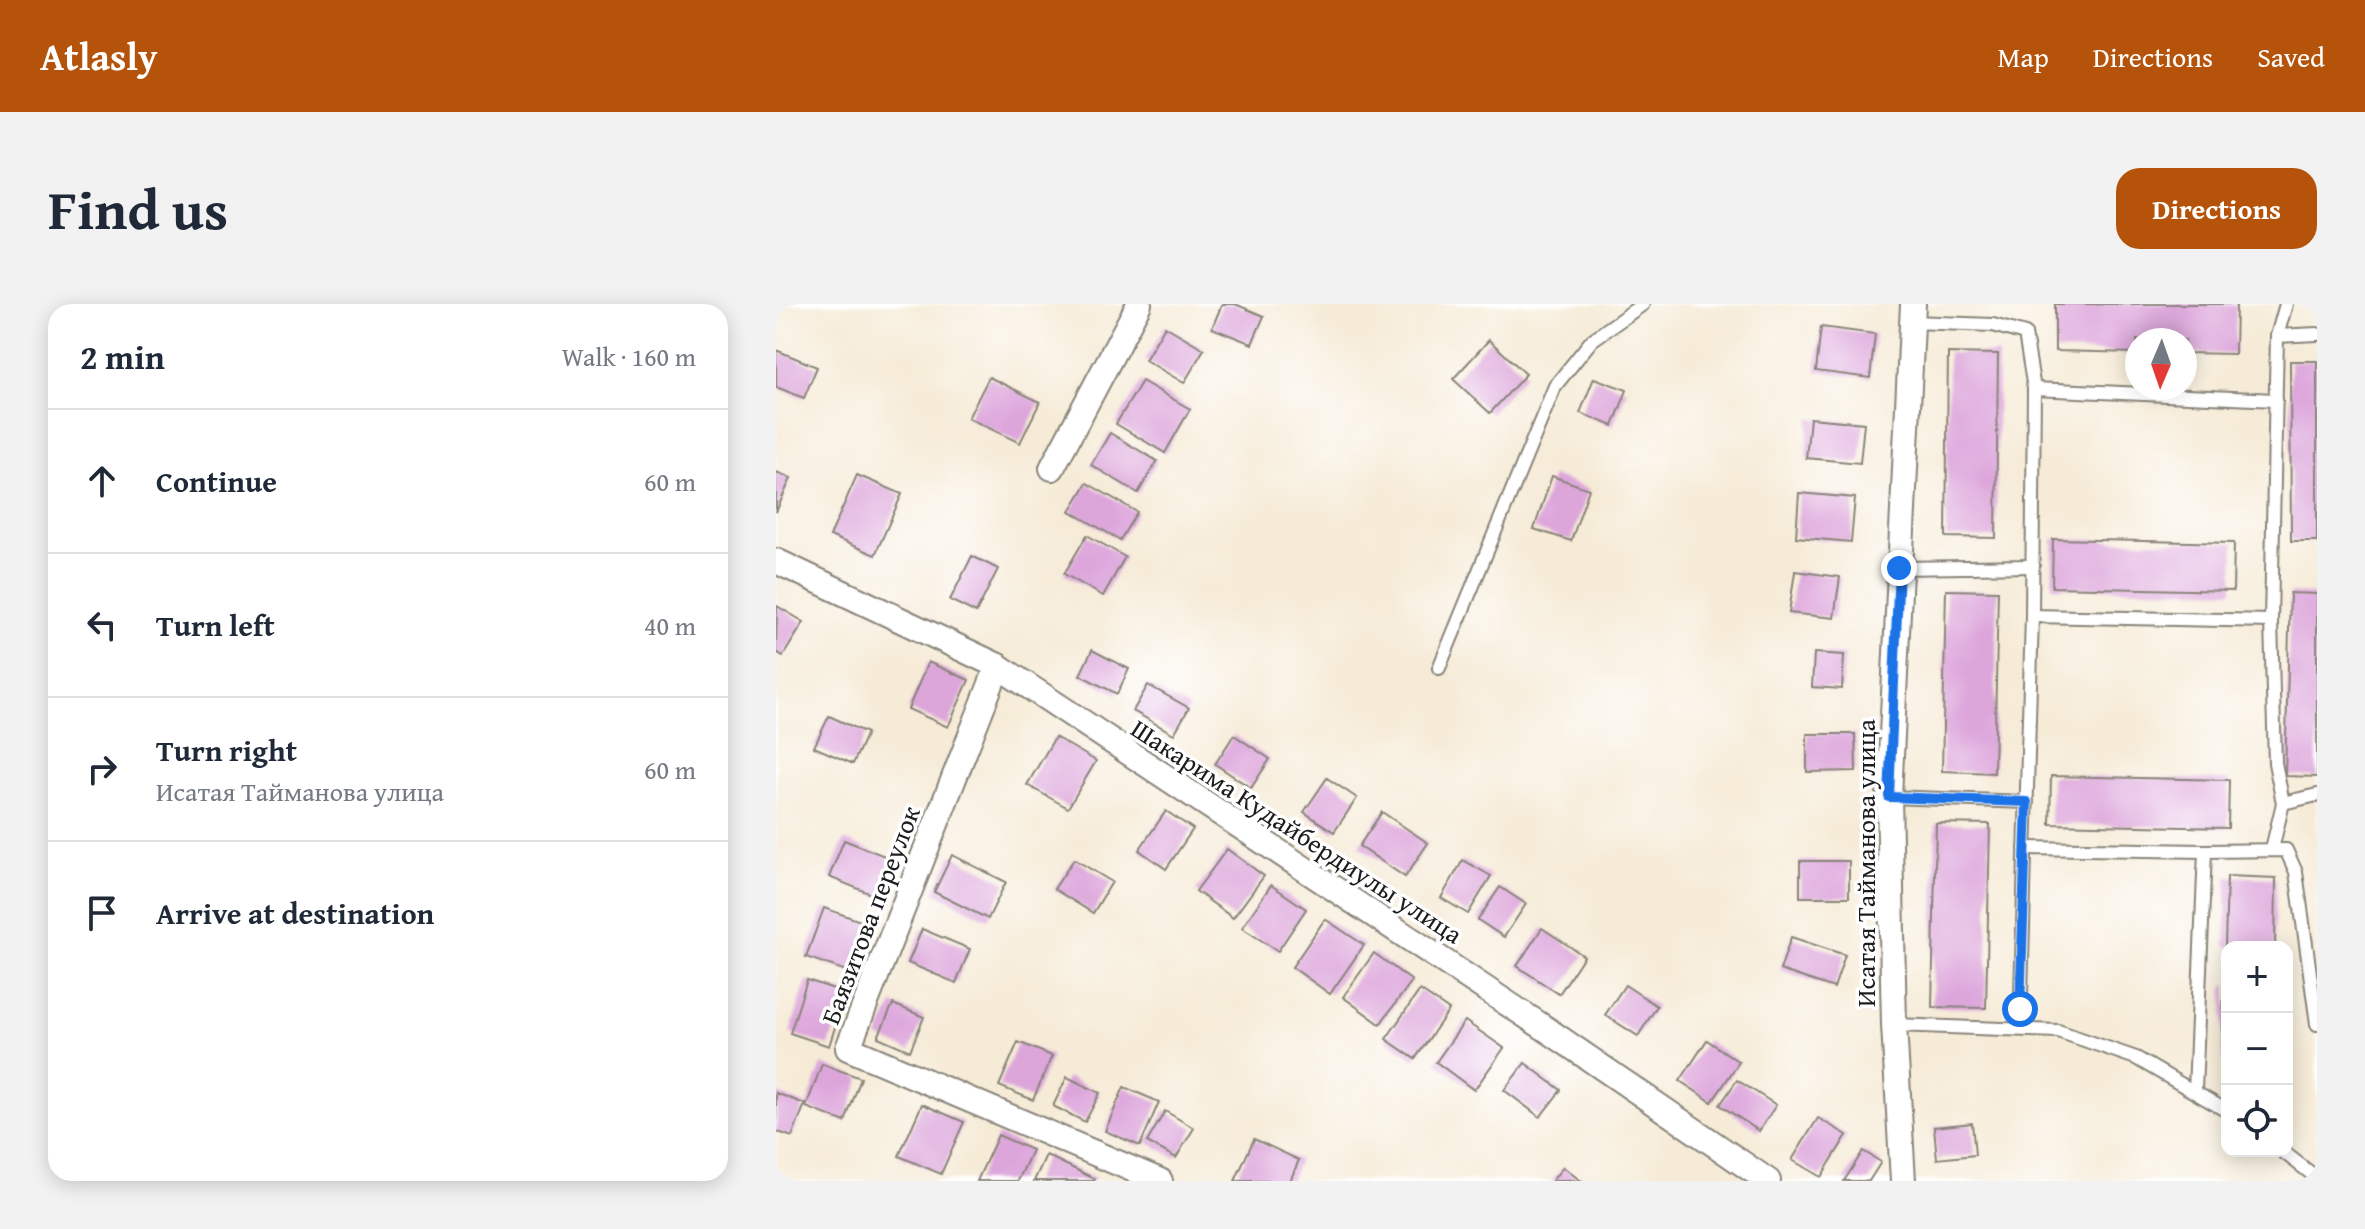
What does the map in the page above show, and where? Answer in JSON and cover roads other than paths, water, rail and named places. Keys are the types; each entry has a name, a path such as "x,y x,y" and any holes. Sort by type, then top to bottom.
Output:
{"street":[{"path":"1052,468 1139,304"},
{"name":"Исатая Тайманова улица","path":"1903,1181 1894,1025 1889,797 1912,313"},
{"name":"Шакарима Кудайбердиулы улица","path":"776,561 998,666 1549,1031 1768,1181"},
{"name":"Баязитова переулок","path":"998,666 848,1048 1160,1181"}],"lane":[{"path":"1439,668 1555,386 1592,340 1643,304"},
{"path":"2272,849 2283,803 2275,763 2271,621 2277,336 2286,304"},
{"path":"1912,313 1993,325 2025,334 2034,389 2032,616 2020,1029"},
{"path":"2277,336 2317,334"},
{"path":"2034,389 2276,400"},
{"path":"1899,568 2033,566"},
{"path":"2032,616 2271,621"},
{"path":"2283,803 2317,795"},
{"path":"1889,797 2027,802"},
{"path":"2025,848 2286,850 2296,872 2317,1024"},
{"path":"2195,1091 2205,851"},
{"path":"1894,1025 2058,1031 2136,1058 2221,1107"},
{"path":"2290,1157 2317,1178"}]}
